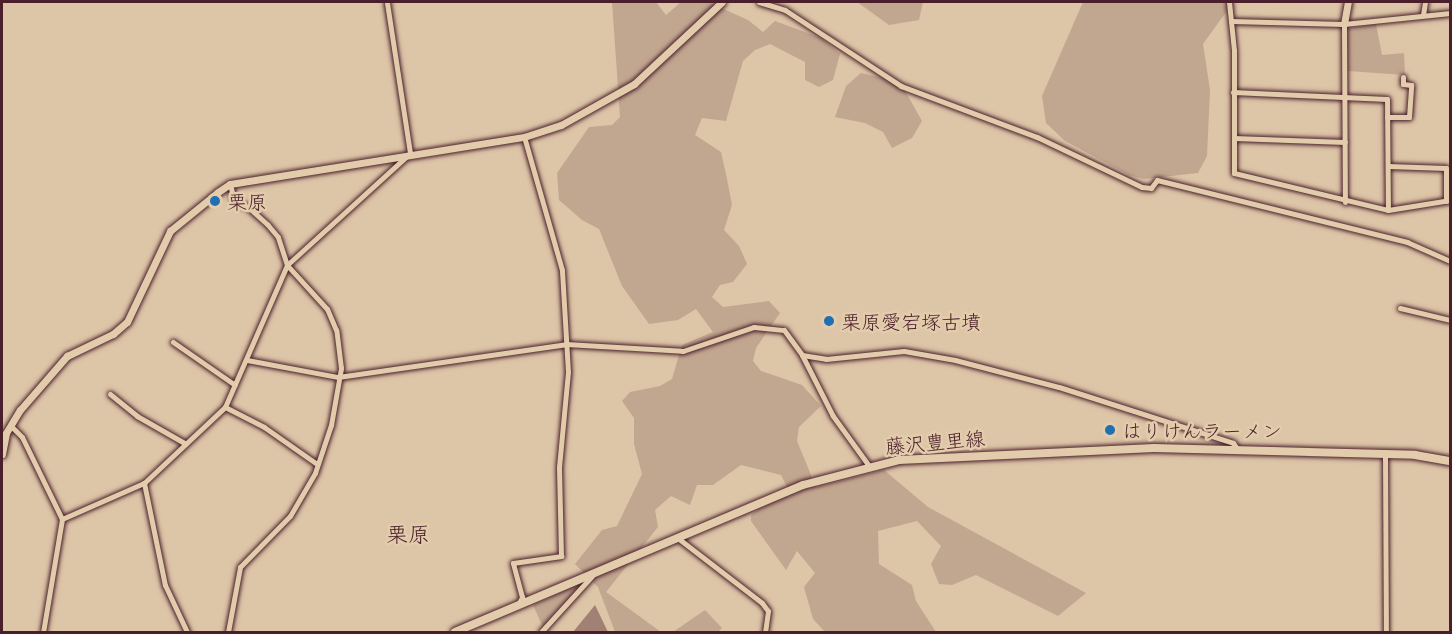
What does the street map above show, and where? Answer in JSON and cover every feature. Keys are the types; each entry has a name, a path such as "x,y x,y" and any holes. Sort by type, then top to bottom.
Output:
{"main road":[{"name":"藤沢豊里線","path":"455,633 519,603 679,539 803,485 869,466 957,454 1154,448 1385,454 1450,461"}],"street":[{"path":"387,2 410,153"},
{"path":"2,454 10,425 60,362 113,334 127,322 170,231 230,184 524,136 561,125 620,95 722,2"},
{"path":"759,2 785,10 901,86 1037,137 1142,187 1151,188 1157,180 1180,185 1407,242 1450,261"},
{"path":"1229,2 1234,173 1345,202 1388,210 1448,200 1446,168 1388,166"},
{"path":"1345,202 1344,24 1347,2"},
{"path":"1423,15 1425,2"},
{"path":"1231,21 1344,24 1450,13"},
{"path":"1387,117 1409,117 1411,85 1403,84 1403,77"},
{"path":"1233,92 1387,99 1388,210"},
{"path":"519,603 522,597 513,563 561,556 558,517 568,372 566,344 568,323 562,270 524,136"},
{"path":"1234,138 1345,142"},
{"path":"62,519 144,483 225,407 288,265 410,153"},
{"path":"228,633 240,567 290,516 317,464 331,425 341,352 327,309 288,265 278,237 248,207 234,201 230,184"},
{"path":"1400,308 1450,320"},
{"path":"247,360 338,377 566,344 683,351 754,327 784,330 802,355 833,416 869,466"},
{"path":"173,342 235,385"},
{"path":"802,355 826,359 904,351 955,360 1059,387 1233,443 1238,450"},
{"path":"110,394 137,416 186,444"},
{"path":"225,407 264,427 317,464"},
{"path":"10,425 22,437 62,519 43,633"},
{"path":"1385,454 1386,633"},
{"path":"144,483 165,585 187,633"},
{"path":"679,539 762,603 768,611 765,633"},
{"path":"541,633 594,572"}],"shaded area":[{"path":"612,2 656,2 666,15 681,2 708,2 748,20 763,32 775,21 821,38 840,54 833,80 819,87 805,80 805,62 770,44 755,50 743,61 726,121 702,118 695,135 721,152 727,179 732,205 724,230 739,246 747,264 733,282 720,285 712,297 723,307 769,301 780,313 756,348 753,361 761,371 802,385 821,406 799,427 797,441 816,487 884,470 928,507 1086,593 1058,616 976,575 952,585 939,584 931,564 941,546 917,521 878,531 879,564 912,585 916,601 936,632 825,632 813,619 804,587 815,573 797,551 786,570 751,521 751,515 760,508 790,493 781,475 741,465 713,485 697,485 690,505 671,496 655,510 658,527 606,592 661,632 615,632 598,587 575,564 602,530 617,526 642,474 634,444 634,418 622,401 630,392 660,386 672,379 682,345 713,332 696,309 678,320 649,324 622,286 599,229 582,220 559,200 557,173 589,127 612,125 620,117"},
{"path":"857,2 923,2 919,20 889,25"},
{"path":"1083,2 1226,2 1229,8 1203,44 1210,90 1207,156 1198,173 1144,179 1129,175 1065,141 1046,123 1042,96"},
{"path":"1376,24 1382,55 1404,53 1405,75 1348,71 1347,29"},
{"path":"861,73 900,82 922,121 912,138 892,148 883,132 865,123 835,117 846,86"},
{"path":"580,584 579,587 543,627 533,605"},
{"path":"595,605 608,632 573,632"},
{"path":"705,610 722,628 718,632 673,632"}],"place":[{"name":"栗原","path":"215,201"},
{"name":"栗原愛宕塚古墳","path":"829,321"},
{"name":"はりけんラーメン","path":"1110,430"}],"district":[{"name":"栗原","path":"408,534"}]}
